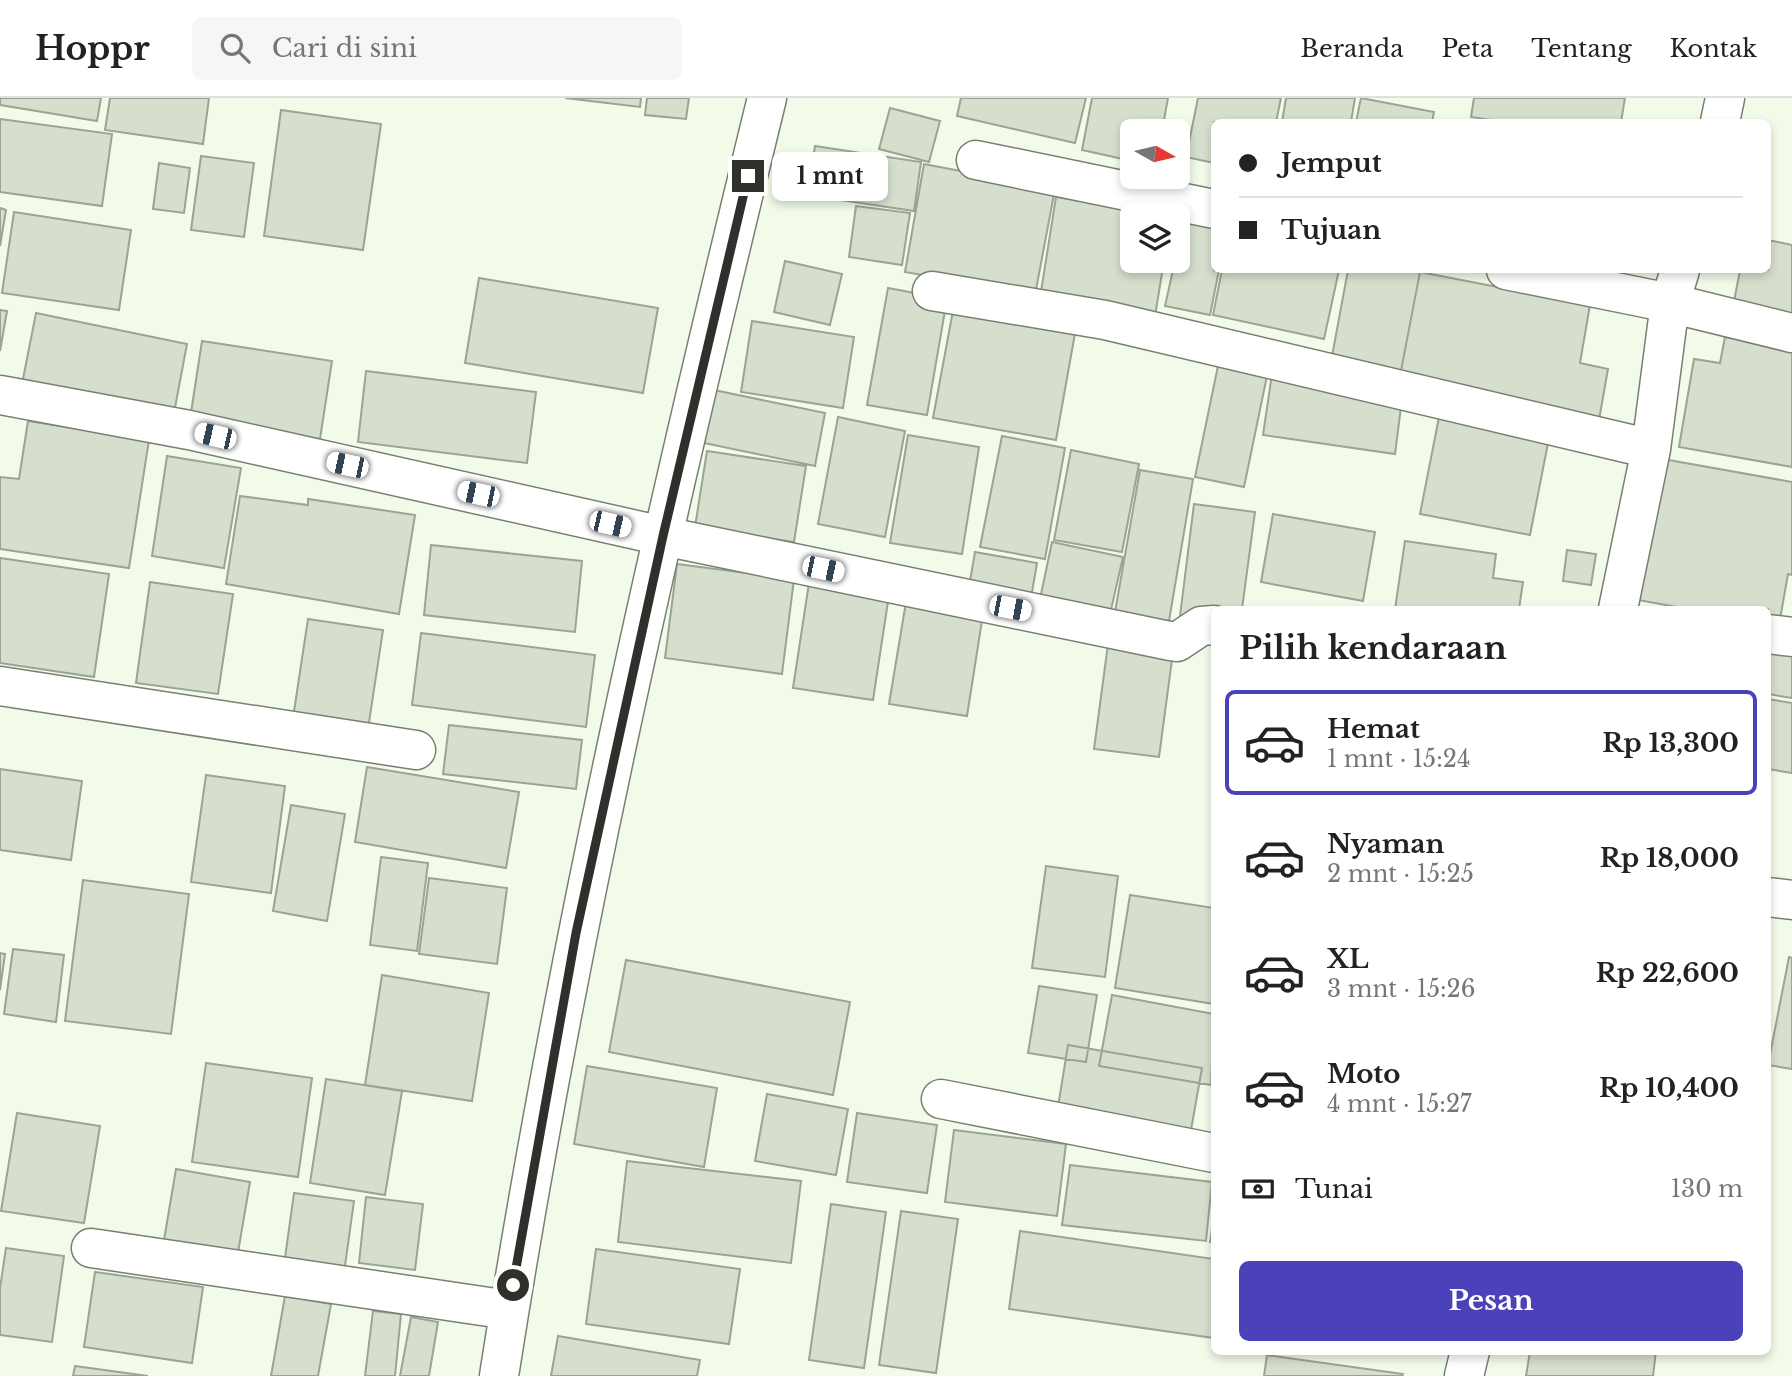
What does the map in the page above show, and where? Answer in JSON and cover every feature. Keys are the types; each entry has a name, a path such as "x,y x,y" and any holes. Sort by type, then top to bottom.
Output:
{"street":[{"path":"499,1376 576,933 663,536 767,98"},
{"path":"1721,119 1725,98"},
{"path":"976,160 1211,208"},
{"path":"1538,273 1675,286 1792,333"},
{"path":"1619,606 1651,449 1675,286"},
{"path":"932,291 1118,323 1651,449"},
{"path":"0,395 189,430 663,536 1170,641 1177,642 1201,626 1211,625"},
{"path":"1771,634 1792,637"},
{"path":"0,686 416,750"},
{"path":"1771,897 1792,900"},
{"path":"941,1099 1211,1152"},
{"path":"91,1248 509,1310"},
{"path":"1464,1376 1469,1355"}],"building":[{"path":"0,98 101,98 97,121 0,105"},
{"path":"110,98 209,98 203,144 105,130"},
{"path":"565,98 641,98 640,107"},
{"path":"647,98 689,98 686,119 645,115"},
{"path":"961,98 1086,98 1075,143 957,116"},
{"path":"1092,98 1168,98 1164,119 1120,119 1120,158 1082,150"},
{"path":"1198,98 1281,98 1277,119 1211,119 1211,162 1190,158 1190,137"},
{"path":"1286,98 1355,98 1352,119 1282,119"},
{"path":"1361,98 1434,112 1433,119 1357,119"},
{"path":"1474,98 1625,98 1622,119 1471,117"},
{"path":"890,108 940,121 929,162 879,149"},
{"path":"281,110 381,124 363,250 264,236"},
{"path":"0,119 112,134 102,206 0,192"},
{"path":"815,146 921,162 914,211 807,195"},
{"path":"201,156 254,163 244,237 191,230"},
{"path":"159,163 190,168 184,213 153,209"},
{"path":"924,164 1055,189 1035,295 905,272"},
{"path":"1056,197 1120,207 1120,273 1162,273 1155,316 1040,298"},
{"path":"856,206 910,213 902,265 849,257"},
{"path":"0,208 6,210 0,246"},
{"path":"14,212 131,230 119,310 2,293"},
{"path":"1190,212 1211,216 1211,273 1218,273 1210,315 1165,306 1172,273 1190,273"},
{"path":"1771,241 1792,245 1792,320 1733,307 1739,273 1771,273"},
{"path":"785,261 842,274 830,325 774,312"},
{"path":"1221,273 1338,273 1324,339 1213,315"},
{"path":"1347,273 1420,273 1399,381 1330,367"},
{"path":"1420,273 1590,305 1580,363 1608,369 1599,420 1399,381"},
{"path":"479,278 658,308 643,393 465,363"},
{"path":"888,288 947,299 927,415 867,405"},
{"path":"955,300 1077,322 1056,440 933,418"},
{"path":"0,310 7,311 0,351"},
{"path":"36,313 187,344 174,413 22,384"},
{"path":"752,321 854,337 843,408 741,392"},
{"path":"1725,337 1792,348 1792,467 1679,447 1694,359 1720,363"},
{"path":"202,341 332,361 320,439 190,419"},
{"path":"1219,361 1268,371 1244,487 1195,477"},
{"path":"366,371 536,392 527,463 358,442"},
{"path":"1272,374 1403,391 1395,454 1263,435"},
{"path":"714,390 825,413 815,466 704,443"},
{"path":"1440,412 1550,433 1530,535 1420,514"},
{"path":"838,417 905,431 885,537 818,524"},
{"path":"28,421 149,440 129,568 0,549 0,477 19,479"},
{"path":"908,435 979,447 962,554 890,543"},
{"path":"1002,436 1065,448 1045,559 980,547"},
{"path":"1071,450 1139,464 1122,552 1054,540"},
{"path":"707,451 806,466 794,542 695,527"},
{"path":"167,456 241,468 224,568 152,556"},
{"path":"1663,459 1792,482 1792,575 1788,574 1779,625 1771,624 1771,606 1671,606 1638,600"},
{"path":"1140,470 1193,479 1169,621 1115,612"},
{"path":"240,496 308,505 308,499 415,515 399,614 226,584"},
{"path":"1194,504 1255,512 1242,606 1211,606 1211,620 1180,616"},
{"path":"1273,514 1375,532 1363,601 1261,582"},
{"path":"1405,541 1496,554 1493,578 1523,582 1519,606 1395,606"},
{"path":"1052,542 1123,557 1110,614 1040,599"},
{"path":"431,545 582,561 575,632 424,615"},
{"path":"1567,550 1596,554 1591,585 1563,581"},
{"path":"975,552 1037,563 1031,598 969,587"},
{"path":"0,558 109,574 94,677 0,663"},
{"path":"677,564 794,579 782,674 665,658"},
{"path":"150,582 233,594 218,694 136,683"},
{"path":"809,583 889,595 873,700 793,688"},
{"path":"906,602 983,614 967,716 889,704"},
{"path":"308,619 383,630 368,729 293,718"},
{"path":"421,633 595,655 586,727 412,705"},
{"path":"1108,644 1173,652 1159,757 1094,749"},
{"path":"1771,644 1792,647 1792,698 1771,694"},
{"path":"1771,700 1792,703 1792,773 1771,770"},
{"path":"449,725 582,740 576,789 443,774"},
{"path":"367,767 519,792 506,868 355,842"},
{"path":"0,769 82,781 71,860 0,850"},
{"path":"206,775 285,786 271,893 191,882"},
{"path":"291,805 345,814 327,921 273,911"},
{"path":"381,857 428,863 417,951 370,945"},
{"path":"1046,866 1118,876 1105,977 1032,968"},
{"path":"429,878 507,888 497,964 419,954"},
{"path":"83,880 189,894 171,1034 65,1021"},
{"path":"1130,895 1211,908 1211,1004 1115,988"},
{"path":"13,949 64,955 56,1022 4,1014"},
{"path":"0,953 5,954 0,990"},
{"path":"1789,957 1792,958 1792,1069 1771,1066 1771,1050"},
{"path":"626,960 850,1002 833,1095 609,1052"},
{"path":"382,975 489,993 472,1101 365,1085"},
{"path":"1039,986 1097,995 1086,1062 1028,1053"},
{"path":"1112,995 1211,1013 1211,1085 1099,1066"},
{"path":"1068,1045 1202,1068 1191,1130 1058,1107"},
{"path":"206,1063 312,1078 298,1177 192,1162"},
{"path":"587,1066 717,1088 704,1167 574,1144"},
{"path":"326,1079 402,1091 385,1195 310,1183"},
{"path":"767,1094 848,1109 836,1175 755,1161"},
{"path":"17,1113 100,1126 84,1223 1,1211"},
{"path":"857,1113 937,1125 927,1193 847,1182"},
{"path":"954,1130 1066,1144 1057,1216 945,1202"},
{"path":"627,1161 801,1181 791,1263 618,1242"},
{"path":"1070,1165 1211,1182 1206,1241 1062,1225"},
{"path":"176,1169 250,1182 236,1264 162,1252"},
{"path":"294,1193 354,1201 344,1273 284,1265"},
{"path":"366,1197 423,1204 415,1270 359,1263"},
{"path":"831,1204 886,1212 864,1368 809,1360"},
{"path":"901,1211 958,1219 936,1373 879,1365"},
{"path":"1020,1231 1211,1259 1211,1338 1009,1309"},
{"path":"6,1248 64,1256 52,1342 0,1335 0,1288"},
{"path":"596,1249 740,1269 729,1344 586,1324"},
{"path":"95,1272 203,1287 192,1363 84,1347"},
{"path":"285,1296 331,1304 318,1376 271,1376"},
{"path":"373,1311 401,1314 395,1376 365,1376"},
{"path":"411,1317 438,1322 429,1376 400,1376"},
{"path":"558,1336 700,1360 697,1376 551,1376"},
{"path":"1267,1355 1403,1374 1264,1376"},
{"path":"1529,1355 1656,1355 1653,1376 1526,1376"},
{"path":"75,1366 148,1376 73,1376"}],"route":[{"path":"513,1285 576,933 663,536 748,176"}]}
